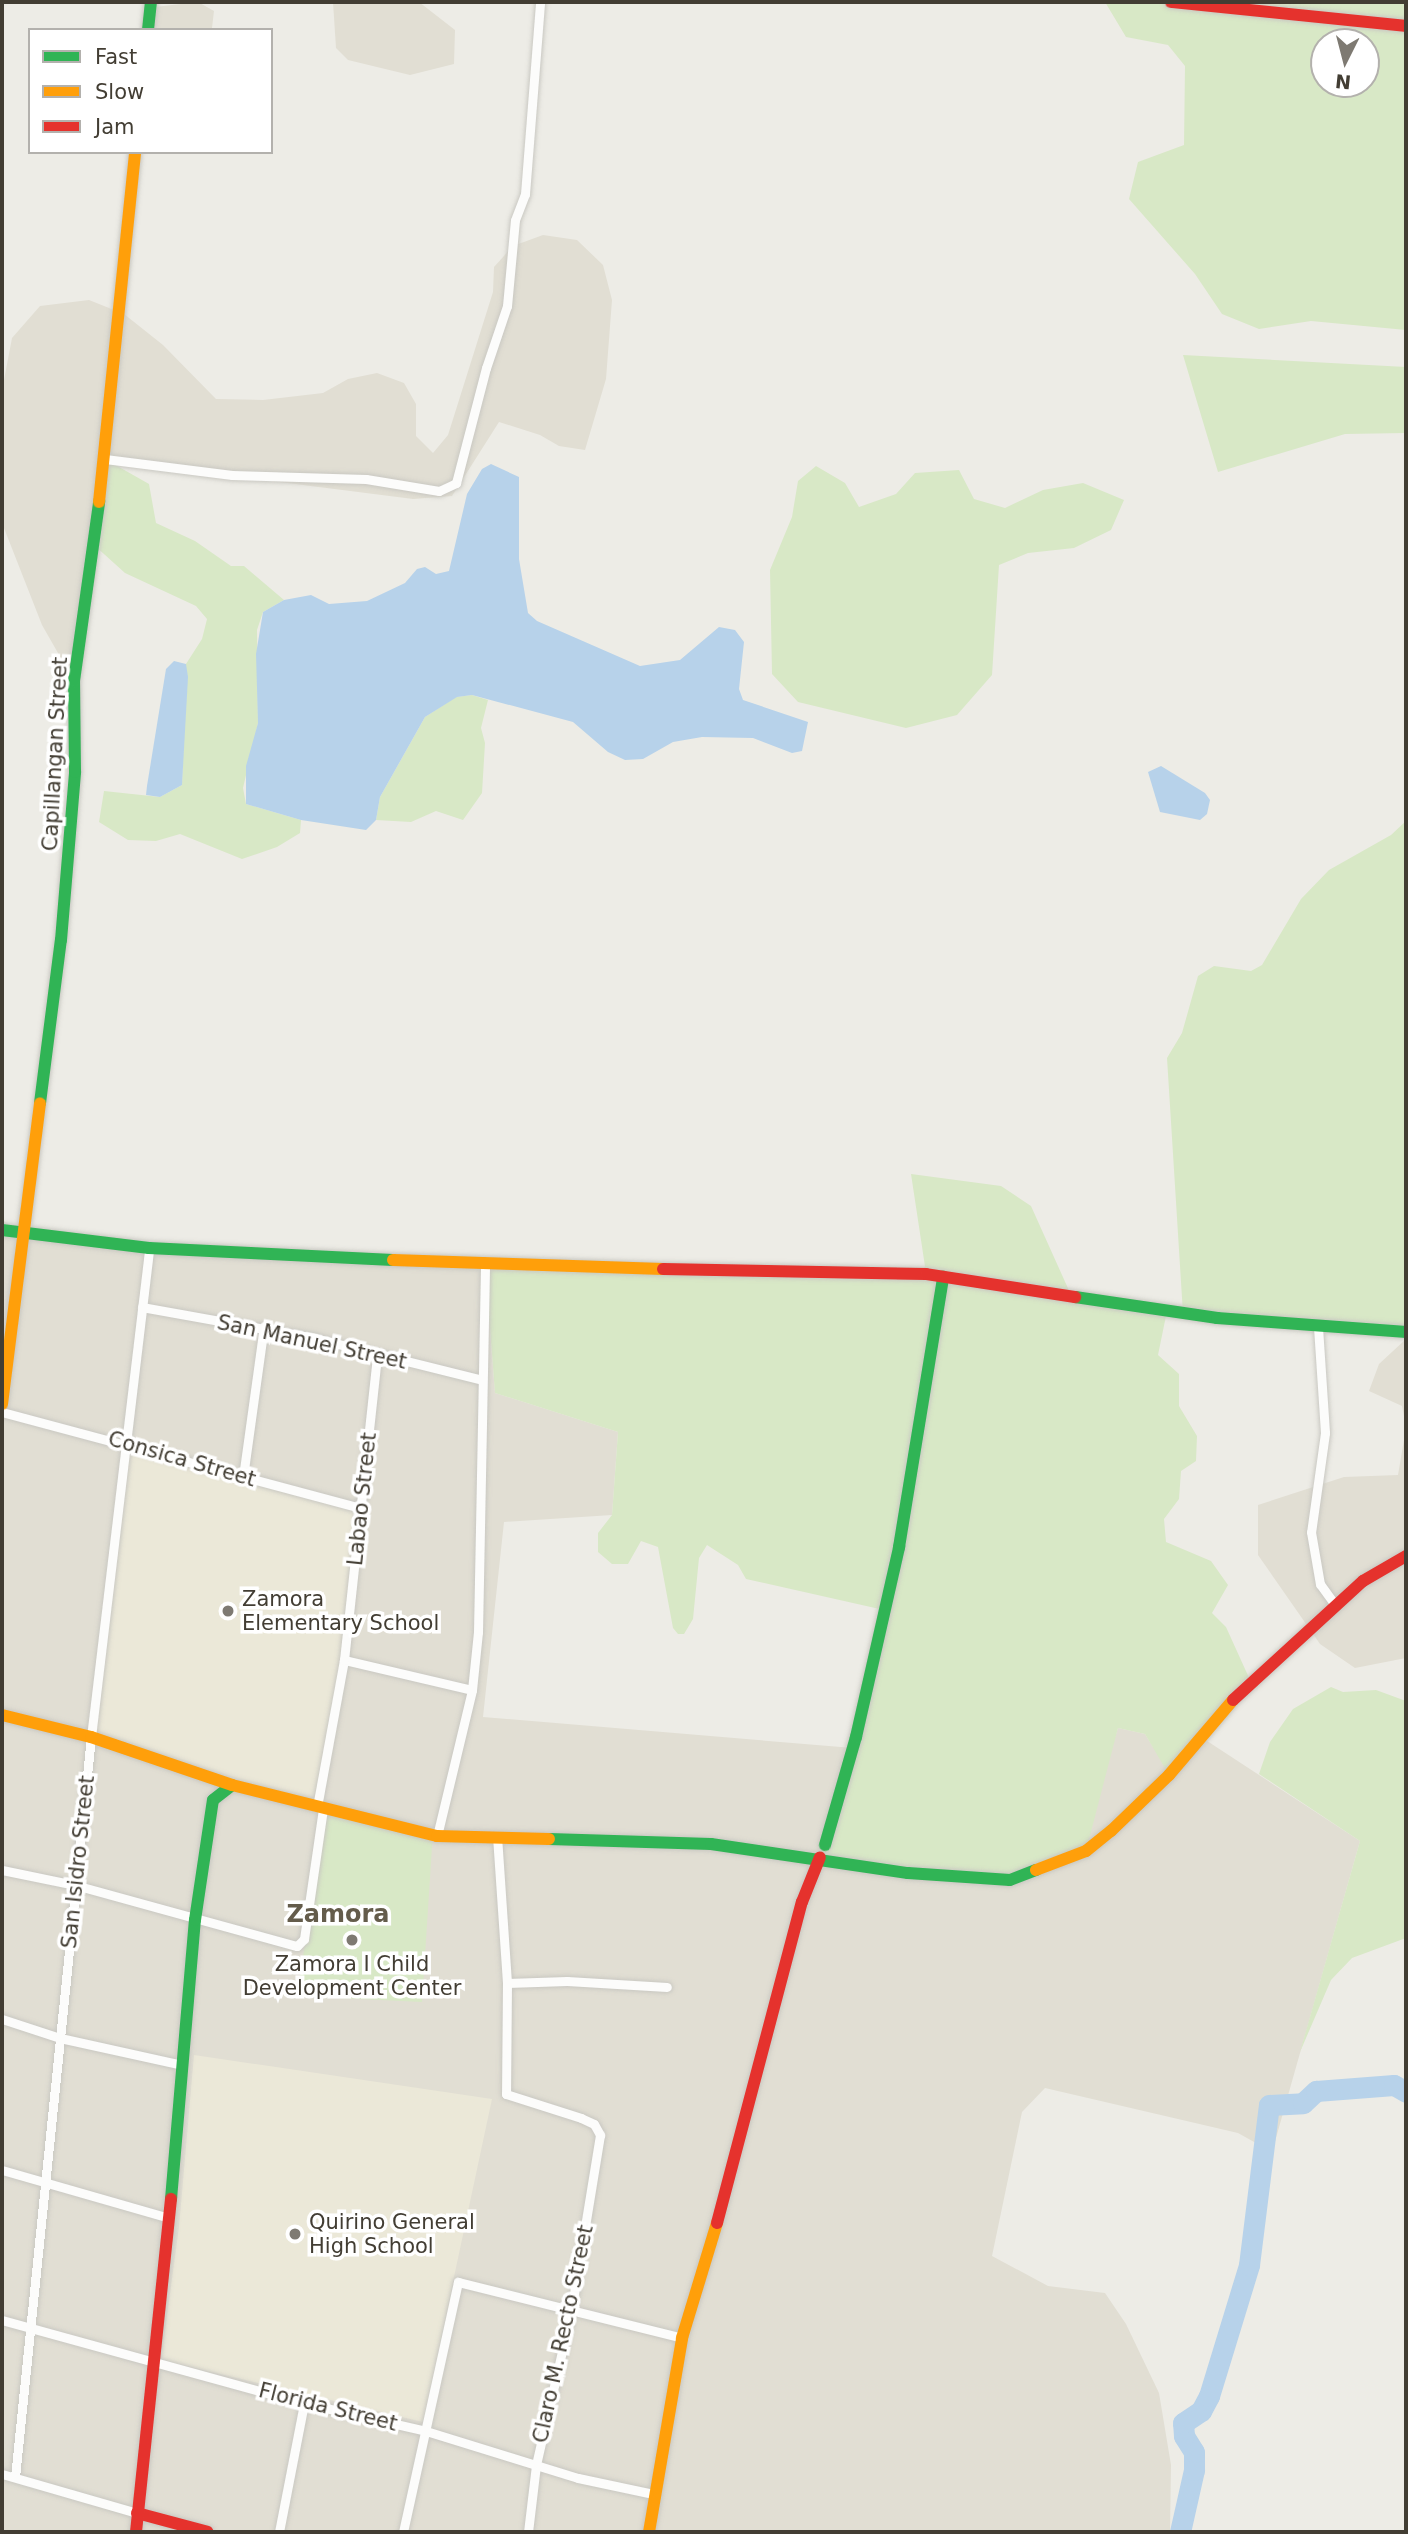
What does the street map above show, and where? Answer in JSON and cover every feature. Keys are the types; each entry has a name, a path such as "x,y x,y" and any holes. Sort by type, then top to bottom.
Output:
{"street":[{"path":"148,28 151,2"},
{"path":"104,460 232,475 366,479 439,491 456,483 485,368 507,306 515,220 525,194 540,2"},
{"path":"1171,2 1406,26"},
{"name":"Capillangan Street","path":"2,1404 61,940 75,772 74,681 104,460 135,154"},
{"path":"2,1230 149,1248 485,1265 874,1271 943,1277 1183,1314 1406,1332"},
{"name":"San Isidro Street","path":"15,2477 29,2327 48,2181 91,1737 149,1248"},
{"path":"437,1836 472,1690 481,1559 485,1265"},
{"path":"649,2532 653,2494 682,2338 727,2189 803,1902 822,1851 856,1738 899,1548 943,1277"},
{"name":"San Manuel Street","path":"142,1307 264,1327 482,1380"},
{"path":"243,1477 264,1327"},
{"path":"1318,1327 1325,1433 1311,1532 1320,1584 1336,1606"},
{"name":"Labao Street","path":"195,1920 286,1946 300,1944 344,1660 377,1356"},
{"name":"Consica Street","path":"2,1412 361,1508"},
{"path":"2,1715 91,1737 232,1785 437,1836 711,1844 822,1851 908,1873 1010,1880 1086,1852 1169,1775 1250,1680 1363,1581 1406,1556"},
{"path":"344,1660 472,1690"},
{"path":"136,2532 169,2218 195,1920 213,1800 232,1785"},
{"path":"497,1836 507,1983 567,1981 667,1987"},
{"path":"2,1870 75,1885 195,1920"},
{"name":"Claro M. Recto Street","path":"507,1983 506,2094 581,2118 594,2124 600,2135 571,2312 536,2465 528,2532"},
{"path":"2,2019 60,2038 183,2065"},
{"path":"2,2170 48,2181 169,2218"},
{"path":"403,2532 458,2282 682,2338"},
{"name":"Florida Street","path":"2,2320 304,2403 426,2431 536,2465 653,2494"},
{"path":"279,2532 304,2403"},
{"path":"2,2473 208,2532"}],"shaded area":[{"path":"145,2 155,7 198,2 214,11 212,28 141,28"},
{"path":"333,2 419,2 455,30 454,64 410,75 348,60 336,48"},
{"path":"543,235 577,240 603,265 612,300 606,379 585,450 559,446 540,435 499,422 452,496 413,499 105,460 74,681 42,625 2,523 4,380 12,338 40,306 89,300 124,314 163,345 216,399 263,400 323,393 348,379 377,373 404,383 416,404 416,436 433,453 448,435 493,292 494,267 513,246"},
{"path":"2,1220 22,1232 149,1248 485,1265 495,1393 618,1432 612,1515 504,1522 483,1717 853,1748 1111,1750 1118,1728 1145,1734 1153,1747 1201,1737 1360,1841 1272,2152 1238,2133 1045,2088 1022,2112 992,2256 1048,2286 1105,2293 1126,2324 1159,2393 1171,2465 1170,2532 2,2532"},
{"path":"1406,1339 1406,1426 1402,1406 1369,1391 1379,1364"},
{"path":"1406,1428 1406,1658 1355,1668 1320,1644 1258,1555 1258,1505 1344,1477 1398,1475"},
{"name":"Zamora Elementary School","path":"127,1444 361,1508 344,1660 317,1807 91,1737"},
{"name":"Quirino General High School","path":"194,2055 492,2099 423,2422 161,2360 179,2227"}],"green space":[{"path":"1105,2 1406,2 1406,330 1311,321 1259,329 1222,314 1195,274 1129,199 1138,162 1184,145 1185,66 1168,45 1126,37"},
{"path":"1183,355 1406,367 1406,433 1345,434 1218,472"},
{"path":"105,459 149,484 156,523 195,541 231,566 244,566 284,600 263,612 257,630 258,723 243,788 246,804 301,820 300,833 277,847 242,859 180,834 156,841 128,840 99,822 104,791 160,797 182,785 186,664 202,639 207,619 196,606 125,573 94,545"},
{"path":"816,466 845,483 859,507 896,494 915,473 959,470 974,499 1005,508 1043,490 1083,483 1124,500 1111,530 1074,548 1028,553 999,565 992,675 957,715 906,728 798,702 772,674 770,570 792,517 798,481"},
{"path":"472,695 488,700 481,728 485,743 482,793 463,820 436,811 411,822 376,820 380,797 425,717 456,697"},
{"path":"1406,821 1406,1332 1183,1314 1167,1058 1182,1033 1198,976 1214,966 1251,971 1262,965 1301,899 1329,870 1391,835"},
{"path":"911,1174 1001,1186 1031,1206 1071,1295 1167,1311 1158,1355 1179,1374 1179,1406 1197,1436 1196,1461 1181,1471 1179,1499 1164,1519 1166,1542 1211,1561 1228,1585 1212,1613 1226,1627 1250,1680 1169,1775 1145,1734 1118,1728 1086,1851 1010,1880 820,1857 853,1748 884,1610 746,1579 738,1565 707,1545 699,1558 693,1619 684,1634 678,1634 673,1628 658,1547 641,1541 628,1564 612,1564 598,1552 598,1533 612,1515 618,1432 495,1393 485,1265 926,1273"},
{"path":"1331,1687 1343,1692 1376,1690 1406,1701 1406,1938 1352,1958 1331,1980 1300,2052 1360,1841 1259,1774 1270,1742 1293,1709"},
{"path":"325,1811 433,1831 422,2002 297,1996"}],"water":[{"path":"491,464 519,477 519,559 528,613 537,621 640,666 680,660 719,627 735,630 744,642 739,689 743,700 808,722 802,751 792,753 753,738 702,737 673,742 643,759 625,760 608,752 573,722 472,695 457,697 425,717 380,797 376,820 366,830 301,820 246,804 246,766 258,723 256,654 263,612 284,600 311,595 329,604 367,601 405,583 417,569 425,567 436,574 449,571 467,494 482,469"},
{"path":"174,661 186,664 188,677 182,785 160,797 146,795 166,669"},
{"path":"1161,766 1205,793 1210,800 1207,814 1200,820 1160,812 1148,772"}],"waterway":[{"path":"1180,2532 1194,2470 1194,2452 1184,2436 1183,2423 1201,2411 1209,2396 1249,2265 1269,2105 1303,2103 1316,2091 1394,2085 1406,2092"}],"traffic: fast":[{"path":"148,28 151,2"},
{"path":"40,1103 61,940 75,772 74,681 99,502"},
{"path":"2,1230 149,1248 393,1260"},
{"path":"825,1845 856,1737 899,1547 943,1277"},
{"path":"1075,1297 1217,1318 1406,1332"},
{"path":"171,2199 195,1920 213,1800 232,1785"},
{"path":"549,1839 711,1844 908,1873 1010,1880 1036,1870"}],"traffic: slow":[{"path":"99,502 135,154"},
{"path":"2,1404 40,1103"},
{"path":"393,1260 663,1269"},
{"path":"1036,1870 1086,1851 1111,1831 1169,1775 1233,1700"},
{"path":"2,1715 91,1737 232,1785 437,1836 549,1839"},
{"path":"649,2532 682,2338 717,2223"}],"traffic: jam":[{"path":"1171,2 1406,26"},
{"path":"663,1269 926,1274 1075,1297"},
{"path":"1233,1700 1363,1581 1406,1556"},
{"path":"717,2223 802,1902 820,1857"},
{"path":"136,2532 171,2199"},
{"path":"137,2513 208,2532"}],"place":[{"name":"Zamora Elementary School","path":"228,1611"},
{"name":"Zamora I Child Development Center","path":"352,1940"},
{"name":"Quirino General High School","path":"295,2234"}],"district":[{"name":"Zamora","path":"338,1915"}]}
